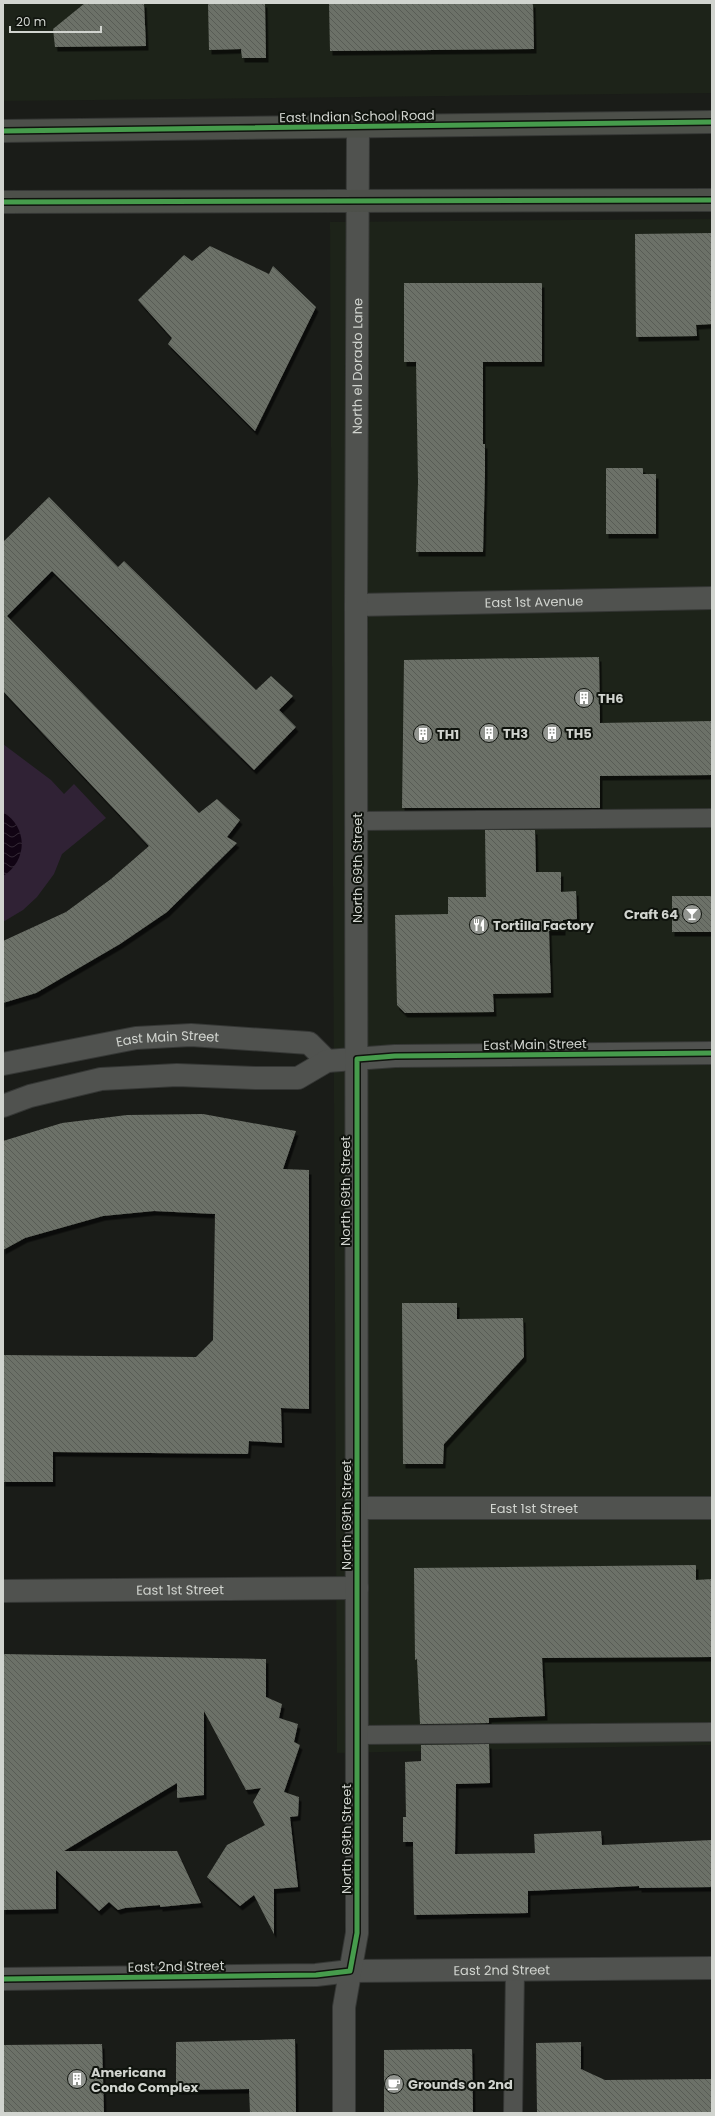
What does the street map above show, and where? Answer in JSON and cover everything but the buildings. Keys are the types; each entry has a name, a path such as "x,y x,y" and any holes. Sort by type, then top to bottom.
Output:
{"main road":[{"name":"East Indian School Road","path":"3,131 712,122"},
{"path":"3,202 712,200"}],"street":[{"name":"North el Dorado Lane","path":"356,605 358,126"},
{"name":"East 1st Avenue","path":"356,605 712,598"},
{"name":"North 69th Street","path":"344,2113 344,2007 357,1933 356,605"},
{"name":"East Main Street","path":"3,1064 136,1038 191,1035 309,1043 327,1061"},
{"name":"East Main Street","path":"3,1106 30,1096 101,1080 177,1075 298,1078 327,1061 395,1056 712,1053"},
{"name":"East 1st Street","path":"357,1508 712,1508"},
{"name":"East 1st Street","path":"3,1591 357,1588"},
{"name":"East 2nd Street","path":"3,1979 316,1975 350,1971 514,1971 712,1968"}],"lane":[{"path":"357,821 712,818"},
{"path":"357,1735 712,1732"},
{"path":"513,2113 514,1971"}],"shaded area":[{"path":"3,3 712,3 712,93 3,101"},
{"path":"712,219 712,1745 337,1753 330,222"},
{"path":"3,744 51,780 64,794 74,784 106,818 62,854 54,874 37,897 23,910 3,922"}],"water":[{"path":"3,812 11,818 17,826 21,835 22,844 21,853 17,862 11,870 3,876"}],"cycle path":[{"path":"3,131 712,122"},
{"path":"3,202 712,200"},
{"path":"3,1979 316,1975 350,1971 357,1933 357,1059 395,1056 712,1053"}],"place":[{"name":"TH6","path":"584,698"},
{"name":"TH3","path":"489,733"},
{"name":"TH5","path":"552,733"},
{"name":"TH1","path":"423,734"},
{"name":"Craft 64","path":"692,914"},
{"name":"Tortilla Factory","path":"479,925"},
{"name":"Americana Condo Complex","path":"77,2079"},
{"name":"Grounds on 2nd","path":"394,2084"}]}
